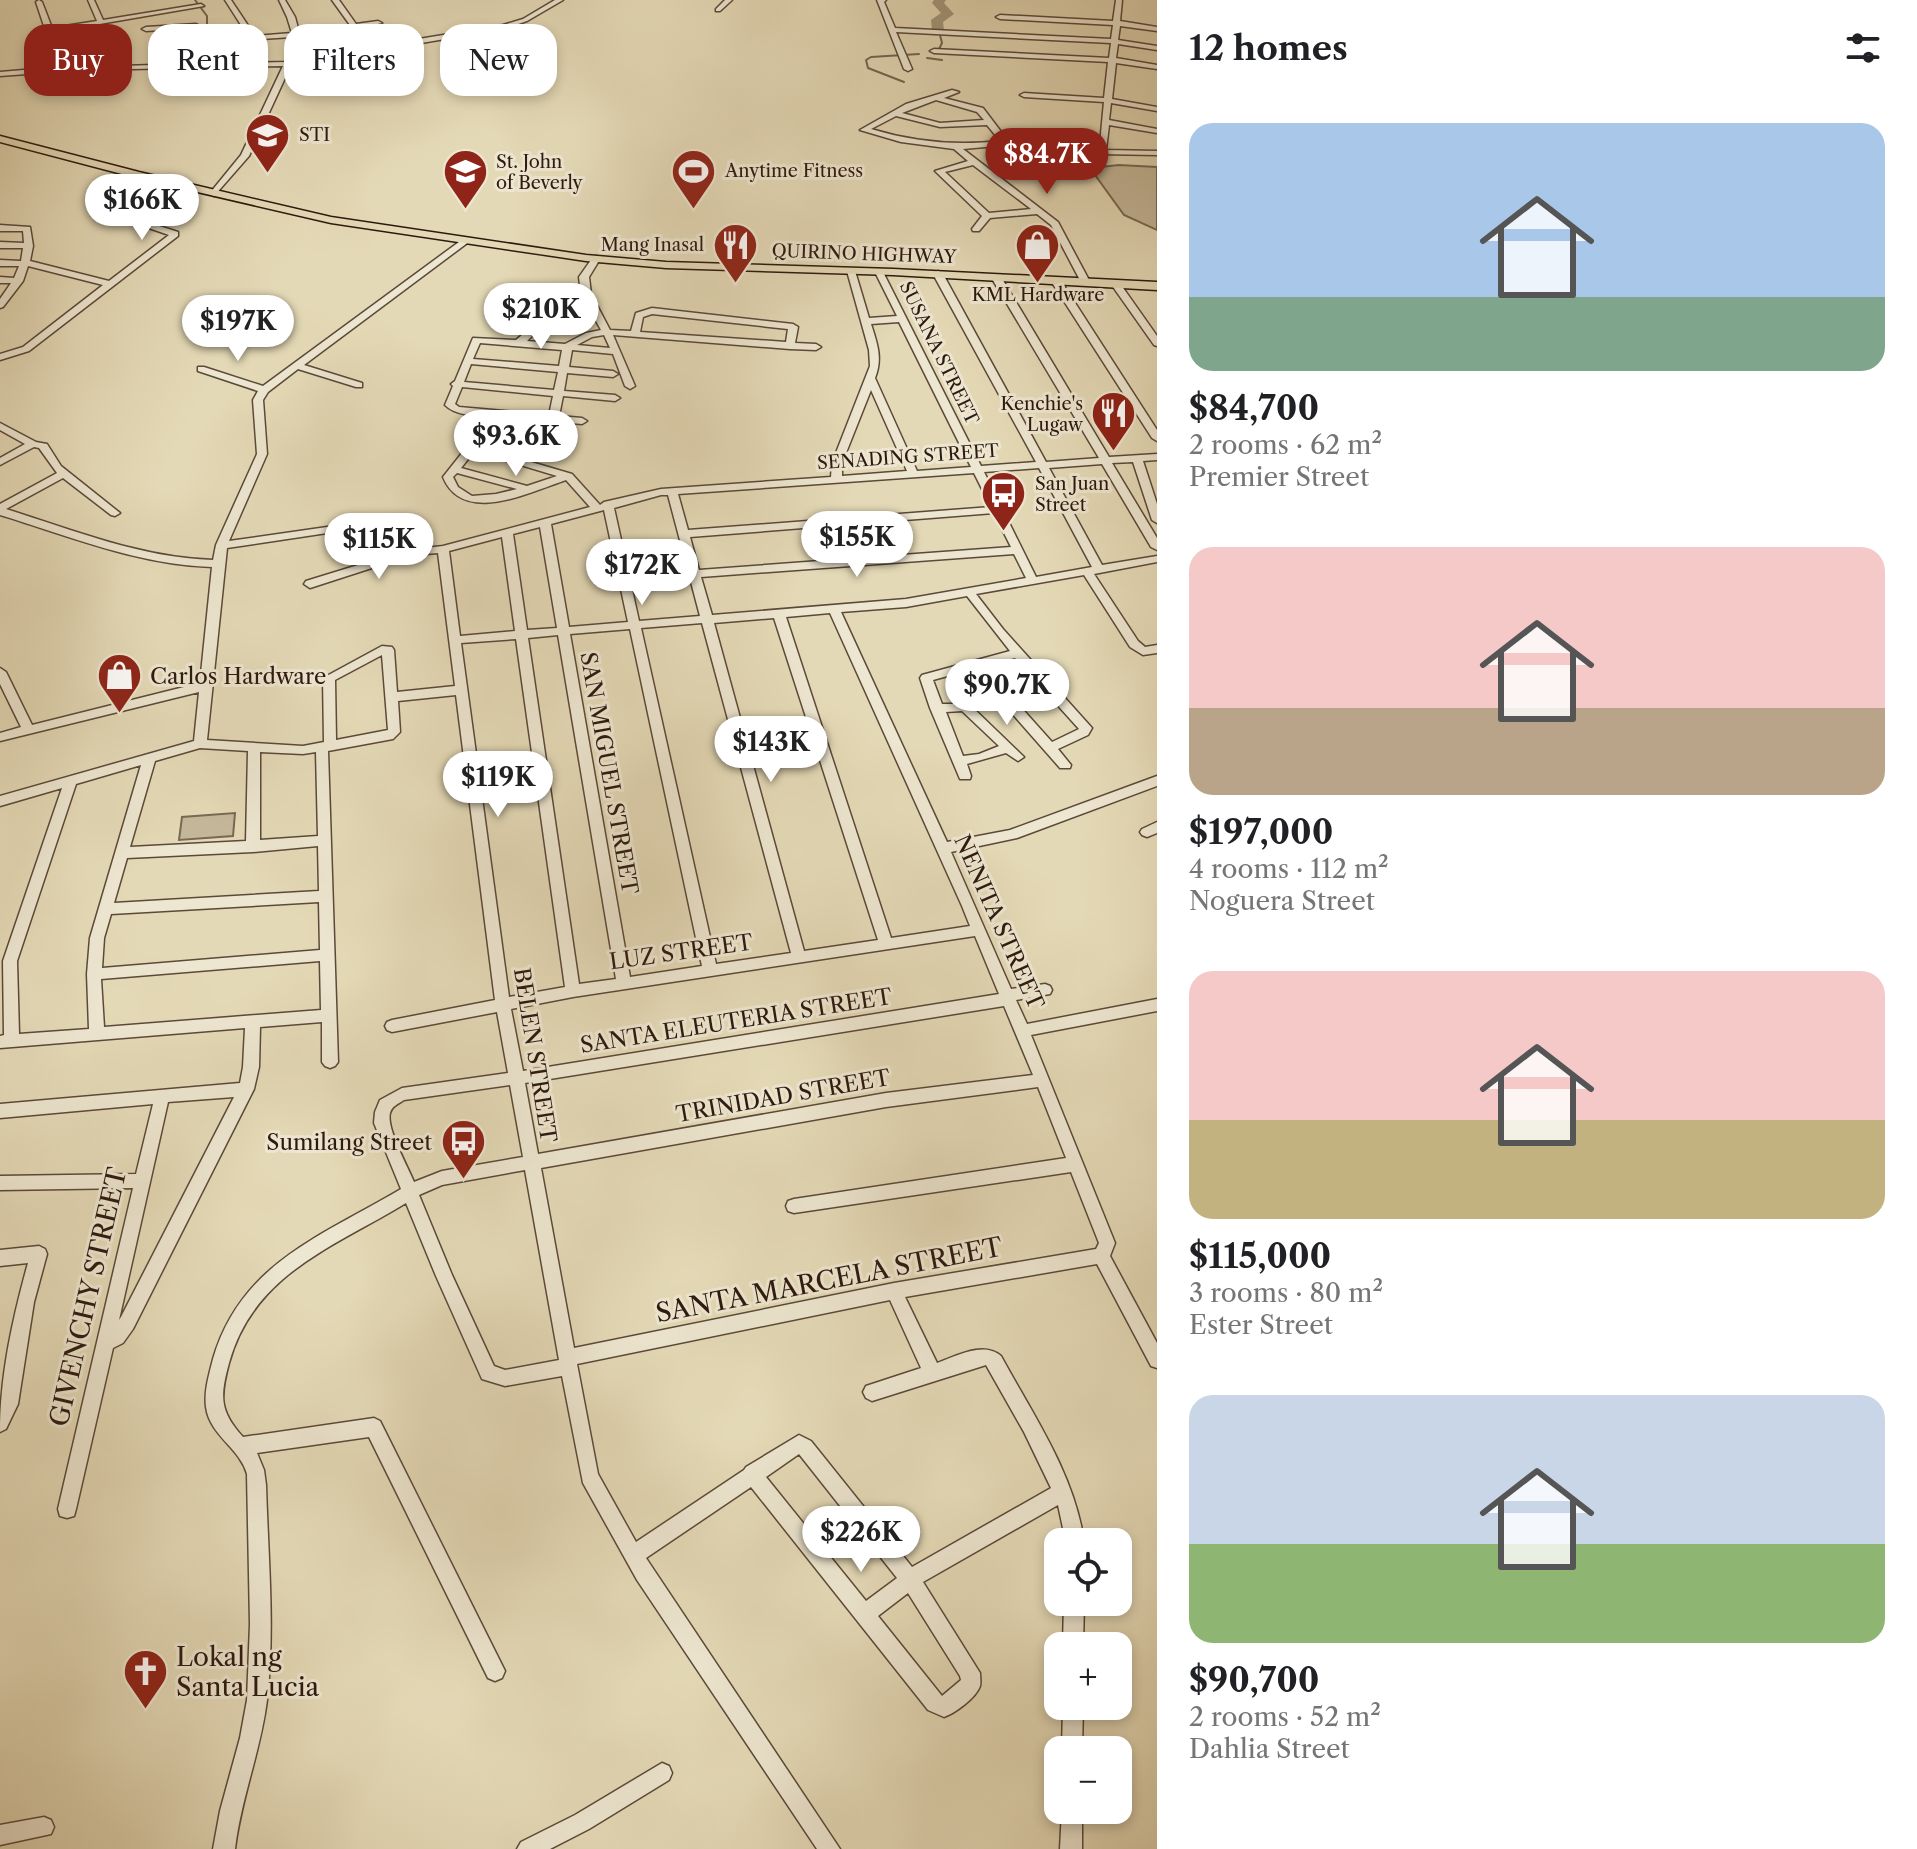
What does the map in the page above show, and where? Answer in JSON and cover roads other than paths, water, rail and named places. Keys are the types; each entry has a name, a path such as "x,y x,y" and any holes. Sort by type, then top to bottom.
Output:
{"main road":[{"name":"QUIRINO HIGHWAY","path":"0,139 170,183 360,226 570,256 1157,286"}],"street":[{"path":"91,0 101,23"},
{"path":"174,0 181,9"},
{"path":"282,0 293,24"},
{"path":"335,0 353,24"},
{"path":"424,41 504,27 525,20 560,0"},
{"path":"718,10 729,0"},
{"path":"883,0 880,1 908,69"},
{"path":"1119,0 1102,152 1157,153"},
{"path":"225,1 242,24"},
{"path":"39,2 47,24"},
{"path":"94,24 201,6"},
{"path":"1000,17 1116,23 1157,29"},
{"path":"372,24 378,23"},
{"path":"893,30 1113,41 1157,48"},
{"path":"934,51 1112,60 1157,67"},
{"path":"0,74 24,72"},
{"path":"214,193 245,156 284,73"},
{"path":"955,92 893,113 864,130 910,143 949,144 958,149 1055,224 1085,282"},
{"path":"1024,95 1107,100 1157,109"},
{"path":"936,98 980,110 1007,143 1031,153"},
{"path":"893,113 940,125 990,122"},
{"path":"1106,122 1157,131"},
{"path":"958,149 1007,143"},
{"path":"1131,160 1157,161"},
{"path":"973,162 939,171 987,216"},
{"path":"0,357 26,349 175,234 118,216 170,183"},
{"path":"976,229 987,216 1040,211"},
{"path":"0,228 27,229 29,246 18,281 2,300"},
{"path":"200,744 218,564 222,545 262,454 257,405 264,390 466,241"},
{"path":"0,245 29,246"},
{"path":"596,259 584,281 586,294 617,351 630,386"},
{"path":"0,263 24,263 111,284"},
{"path":"836,480 837,463 876,358 851,271"},
{"name":"SUSANA STREET","path":"879,272 1032,579"},
{"path":"938,274 1134,644 1143,651 1157,649"},
{"path":"996,277 1157,547"},
{"path":"0,280 18,281"},
{"path":"1056,281 1157,438"},
{"path":"1116,284 1157,343"},
{"path":"635,334 639,315 652,311 793,327 790,346"},
{"path":"866,321 902,319"},
{"path":"520,342 531,332 554,321"},
{"path":"568,346 589,335 604,332 816,347"},
{"path":"582,421 451,408 456,384 476,340 617,351"},
{"path":"546,453 568,346"},
{"path":"466,361 613,374"},
{"path":"297,366 359,385"},
{"path":"201,369 264,390"},
{"path":"870,377 914,475"},
{"path":"456,384 615,398"},
{"path":"501,438 506,415"},
{"path":"0,426 33,444 43,446 63,474 115,513"},
{"path":"0,462 33,444"},
{"path":"568,476 472,500 462,496 449,482 453,469 473,449 568,476 602,506 635,626 710,970"},
{"name":"SENADING STREET","path":"310,584 411,552 443,549 602,506 667,492 1157,457"},
{"path":"1137,459 1157,520"},
{"path":"453,469 525,488"},
{"path":"0,510 63,474"},
{"path":"1143,475 1157,475"},
{"path":"667,492 684,534 799,957"},
{"path":"0,510 145,553 201,564 218,564"},
{"path":"684,534 997,510"},
{"name":"SAN MIGUEL STREET","path":"545,523 624,983"},
{"path":"222,545 334,529"},
{"path":"507,533 573,991"},
{"name":"BELEN STREET","path":"443,549 503,1004 589,1477 633,1555 829,1849"},
{"path":"695,574 1017,550"},
{"path":"454,640 834,610 970,595 1032,579 1157,559"},
{"path":"970,595 1086,728 1084,732 1050,748"},
{"name":"NENITA STREET","path":"834,610 1023,1031 1107,1243 1101,1256"},
{"path":"779,614 886,943"},
{"path":"0,801 200,744 326,748 393,735 389,653 385,650 330,676 326,748 325,841 330,1062"},
{"path":"965,776 926,678 1018,653"},
{"path":"976,665 1065,765"},
{"path":"0,672 29,731"},
{"path":"0,737 206,686"},
{"path":"392,697 461,690"},
{"path":"936,708 965,707 1013,752 959,761"},
{"path":"253,847 254,748"},
{"path":"97,1035 94,974 97,938 150,758"},
{"path":"71,780 10,961 6,1041 253,1024 330,1015"},
{"path":"943,848 1012,835 1157,781"},
{"path":"121,853 325,841"},
{"path":"105,909 326,896"},
{"name":"LUZ STREET","path":"392,1026 573,991 979,930"},
{"path":"94,974 328,955"},
{"name":"SANTA ELEUTERIA STREET","path":"410,1192 382,1123 381,1109 388,1100 402,1094 518,1078 1045,990"},
{"path":"1023,1031 1157,1005"},
{"path":"105,1343 117,1337 127,1323 246,1089 251,1067 253,1024"},
{"name":"TRINIDAD STREET","path":"224,1849 238,1779 251,1740 257,1698 256,1479 254,1465 223,1428 215,1410 216,1386 222,1354 234,1320 252,1295 276,1274 410,1192 442,1178 886,1100 1043,1080"},
{"path":"0,1111 246,1089"},
{"name":"GIVENCHY STREET","path":"67,1509 140,1181 162,1097"},
{"path":"794,1206 1075,1164"},
{"path":"0,1183 140,1181"},
{"name":"SANTA MARCELA STREET","path":"410,1192 488,1373 498,1378 894,1291 1101,1256"},
{"path":"0,1258 39,1254 7,1369 9,1404 0,1423"},
{"path":"1101,1256 1157,1360"},
{"path":"894,1291 932,1371"},
{"path":"872,1392 932,1371 989,1357 995,1362 1063,1492 1075,1528"},
{"path":"240,1446 374,1427 495,1671"},
{"path":"633,1555 752,1473 790,1447 799,1444 805,1447 910,1579 972,1679 971,1684 944,1707 931,1699 752,1473"},
{"path":"865,1613 910,1579 1063,1492"},
{"path":"528,1849 582,1822 662,1773"},
{"path":"1071,1849 1072,1824"},
{"path":"0,1835 44,1827"}],"waterway":[{"path":"195,0 207,16 207,24"},
{"path":"938,30 937,20 948,14 938,3 940,0"},
{"path":"939,49 942,43 940,35"},
{"path":"904,82 868,68 866,60 871,57 919,54"},
{"path":"927,58 942,60"}],"place":[{"name":"STI","path":"268,174"},
{"name":"Anytime Fitness","path":"694,210"},
{"name":"St. John of Beverly","path":"465,211"},
{"name":"Mang Inasal","path":"735,284"},
{"name":"KML Hardware","path":"1038,284"},
{"name":"Kenchie's Lugaw","path":"1114,453"},
{"name":"San Juan Street","path":"1004,533"},
{"name":"Carlos Hardware","path":"119,715"},
{"name":"Sumilang Street","path":"463,1181"},
{"name":"Lokal ng Santa Lucia","path":"145,1711"}]}
